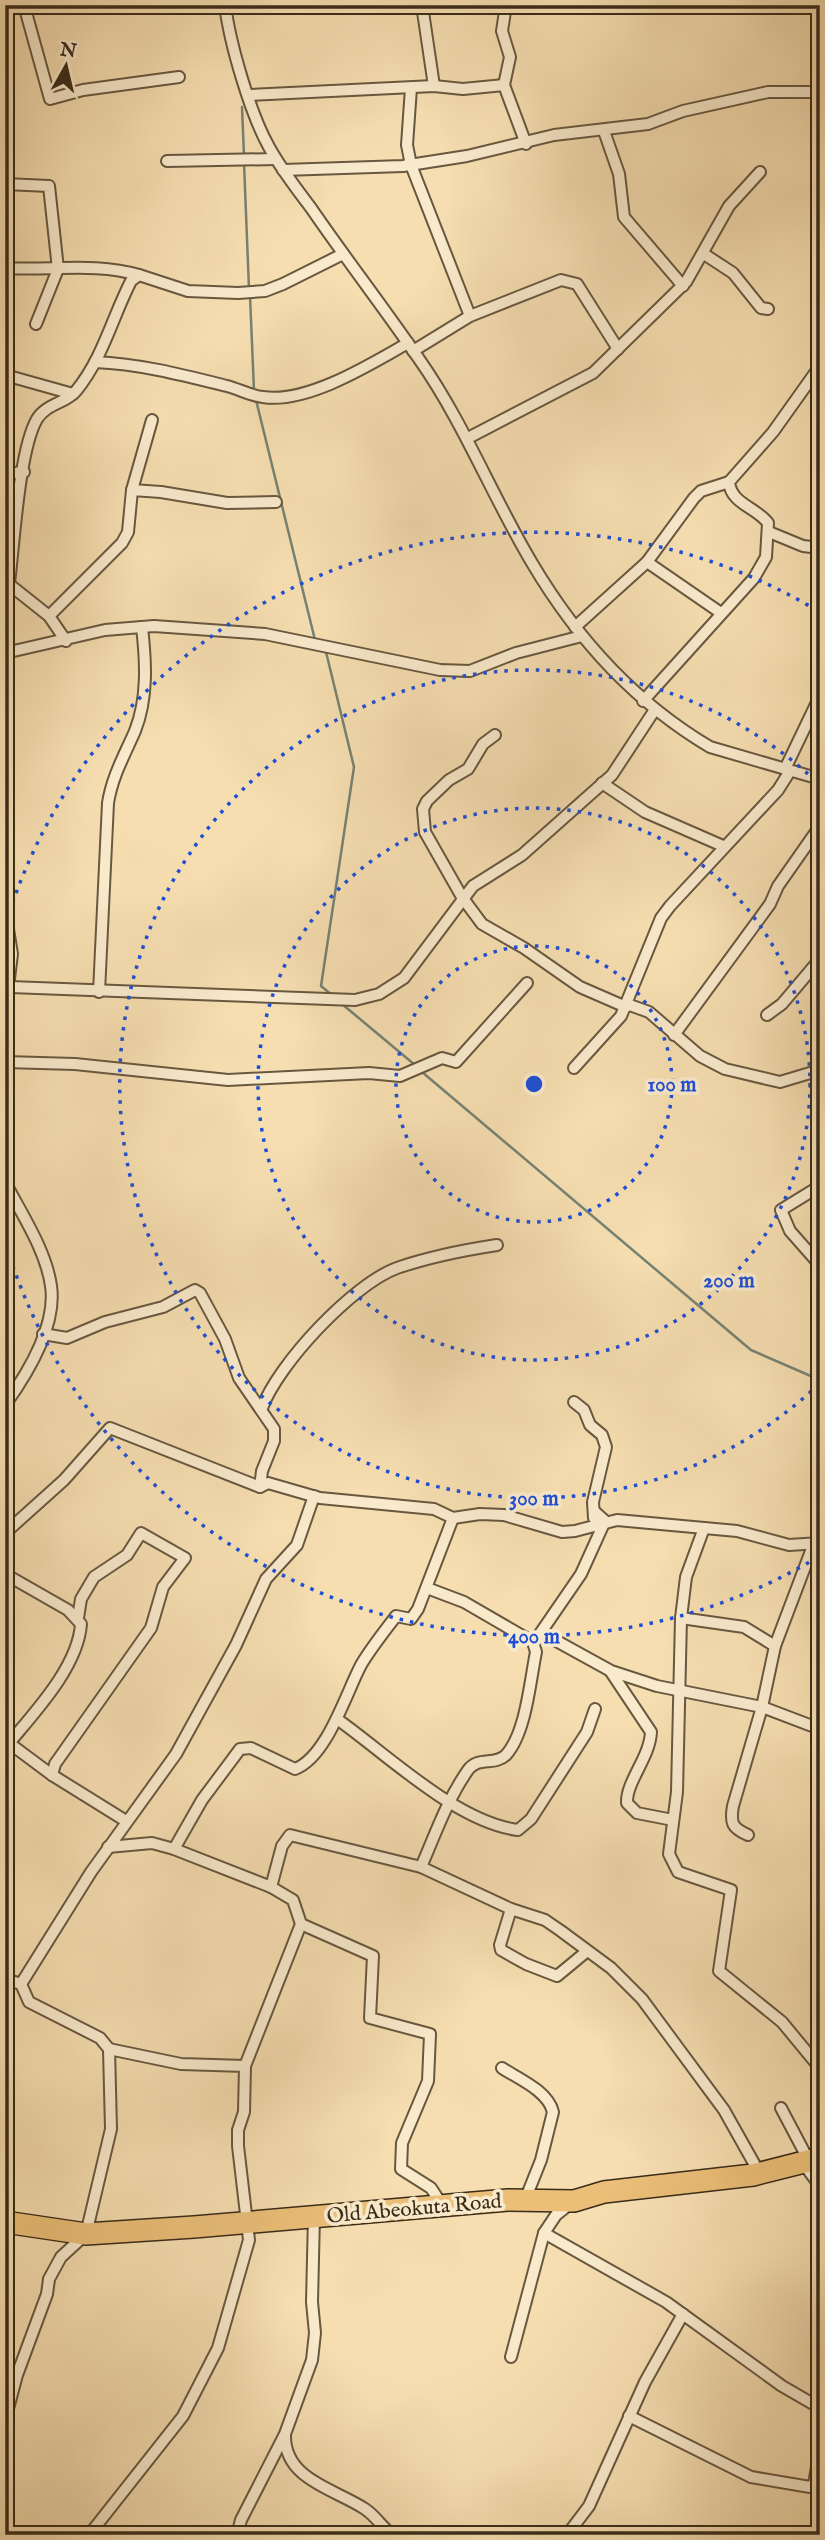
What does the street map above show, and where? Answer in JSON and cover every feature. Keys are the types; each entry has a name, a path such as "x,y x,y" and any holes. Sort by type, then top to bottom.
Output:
{"highway":[{"name":"Old Abeokuta Road","path":"5,2222 86,2234 442,2205 525,2200 574,2201 604,2192 710,2182 760,2174 811,2161"}],"street":[{"path":"24,5 50,99 83,90 179,77"},
{"path":"225,5 249,95 276,159 411,347 468,438 532,563 579,632 654,711 710,747 820,779"},
{"path":"422,5 434,86"},
{"path":"506,5 502,20 510,57 504,85 526,144"},
{"path":"249,95 434,86 463,89 504,85"},
{"path":"411,88 407,145 411,164 470,316"},
{"path":"283,170 411,164 526,144 554,135 648,124 683,111 768,92 820,92"},
{"path":"604,131 620,174 624,217 683,286"},
{"path":"167,161 276,159"},
{"path":"468,438 576,383 618,349 683,286 704,254 729,206 760,172"},
{"path":"5,184 49,186 58,269 36,324"},
{"path":"5,268 93,267 139,275 202,294 265,291 343,254"},
{"path":"704,254 733,272 761,308 768,309"},
{"path":"66,641 49,616 7,582 24,472 38,416 74,394 95,362 131,281 139,275"},
{"path":"95,362 134,363 264,398 297,394 356,373 470,316 561,280 577,284 618,349"},
{"path":"5,653 66,641 105,629 142,627 265,634 450,670 470,670 550,643 579,632 647,562 701,491 729,482 773,432 820,366"},
{"path":"5,375 74,394"},
{"path":"49,616 122,543 128,532 132,491 152,420"},
{"path":"5,474 24,472"},
{"path":"643,701 754,578 766,557 768,523 761,515 736,499 729,491 729,482"},
{"path":"132,491 161,492 227,503 276,502"},
{"path":"769,532 803,546 820,548"},
{"path":"647,562 721,613"},
{"path":"99,992 108,803 112,780 135,731 143,699 145,659 142,627"},
{"path":"574,1068 626,1005 661,918 723,846 778,790 820,696"},
{"path":"10,987 355,1000 379,994 404,978 448,923 462,897 485,876 522,855 602,783 619,765 654,711"},
{"path":"495,735 483,744 468,769 449,780 423,809 425,832 462,897 482,924 500,937 524,947 580,987 649,1012 700,1056 748,1077 780,1082 820,1070"},
{"path":"602,783 645,812 723,846"},
{"path":"674,1035 770,904 778,886 820,826"},
{"path":"5,911 12,954 5,1012"},
{"path":"767,1015 782,1004 820,959"},
{"path":"5,1062 75,1064 228,1080 369,1073 400,1076 442,1058 456,1062 527,983"},
{"path":"5,1182 48,1270 52,1300 43,1334 5,1405"},
{"path":"820,1186 781,1210 790,1231 820,1265"},
{"path":"262,1408 267,1394 302,1344 385,1274 467,1249 497,1245"},
{"path":"43,1334 66,1338 105,1322 163,1307 195,1290 203,1297 225,1339 239,1378 262,1408 275,1435 260,1487"},
{"path":"574,1402 584,1410 590,1425 605,1441 593,1502 595,1512 592,1527"},
{"path":"5,1533 64,1479 110,1428 260,1487 268,1483 314,1496 434,1509 453,1518 480,1514 504,1515 562,1532 592,1527 605,1521 737,1531 789,1545 817,1543 775,1646 762,1707 732,1815 734,1829 748,1835"},
{"path":"21,1984 108,1847 176,1754 206,1703 266,1579 297,1545 314,1496"},
{"path":"595,1512 605,1521"},
{"path":"174,1849 202,1800 240,1749 251,1748 295,1769 310,1757 337,1718 346,1695 373,1647 396,1616 411,1619 427,1588 453,1518"},
{"path":"533,1642 542,1633 581,1574 605,1521"},
{"path":"704,1528 686,1577 681,1618 677,1793 669,1854 678,1872 728,1888 732,1893 719,1971 782,2022 820,2068"},
{"path":"52,1775 55,1764 151,1628 163,1587 185,1559 141,1533 127,1555 94,1577 81,1599 78,1618 80,1633 66,1666 46,1699 7,1746 52,1775 126,1821"},
{"path":"5,1574 78,1618"},
{"path":"421,1867 449,1804 469,1768 476,1763 506,1756 524,1717 536,1646 464,1602 427,1588"},
{"path":"681,1618 744,1627 775,1646"},
{"path":"542,1633 611,1671 679,1690 762,1707 820,1729"},
{"path":"611,1671 651,1732 642,1766 627,1795 627,1804 637,1813 673,1820"},
{"path":"337,1718 449,1804 506,1829 518,1830 524,1827 587,1731 595,1709"},
{"path":"271,1887 282,1846 290,1835 421,1867 511,1909 545,1920 611,1968 642,1999 724,2110 760,2174"},
{"path":"89,2535 183,2416 218,2348 240,2280 249,2240 238,2146 238,2130 244,2112 245,2067 301,1924 293,1900 271,1887 152,1843 108,1847"},
{"path":"511,1909 500,1945 501,1950 526,1964 557,1976 586,1952"},
{"path":"301,1924 373,1956 370,2018 430,2034 428,2081 402,2143 401,2169 431,2188 442,2205"},
{"path":"820,1928 820,1950"},
{"path":"5,1979 21,1984 29,2002 100,2038 109,2049 111,2129 86,2234 61,2257 48,2279 47,2294 5,2420"},
{"path":"109,2049 181,2064 245,2067"},
{"path":"502,2068 541,2093 552,2104 553,2112 541,2161 525,2200"},
{"path":"781,2108 811,2161 820,2186"},
{"path":"511,2357 544,2233 556,2215 574,2201"},
{"path":"237,2535 285,2434 312,2360 315,2333 312,2302 314,2216"},
{"path":"544,2233 683,2314 782,2386 820,2408"},
{"path":"567,2535 589,2506 629,2416 683,2314"},
{"path":"629,2416 751,2477 810,2487 814,2484 820,2450"},
{"path":"285,2434 285,2448 301,2473 363,2508 390,2534"}],"waterway":[{"path":"242,107 244,156"},
{"path":"244,163 249,289"},
{"path":"250,296 254,391"},
{"path":"256,400 315,640"},
{"path":"326,652 354,767 321,986 332,995"},
{"path":"342,1004 415,1065"},
{"path":"422,1072 751,1350 820,1380"}]}
